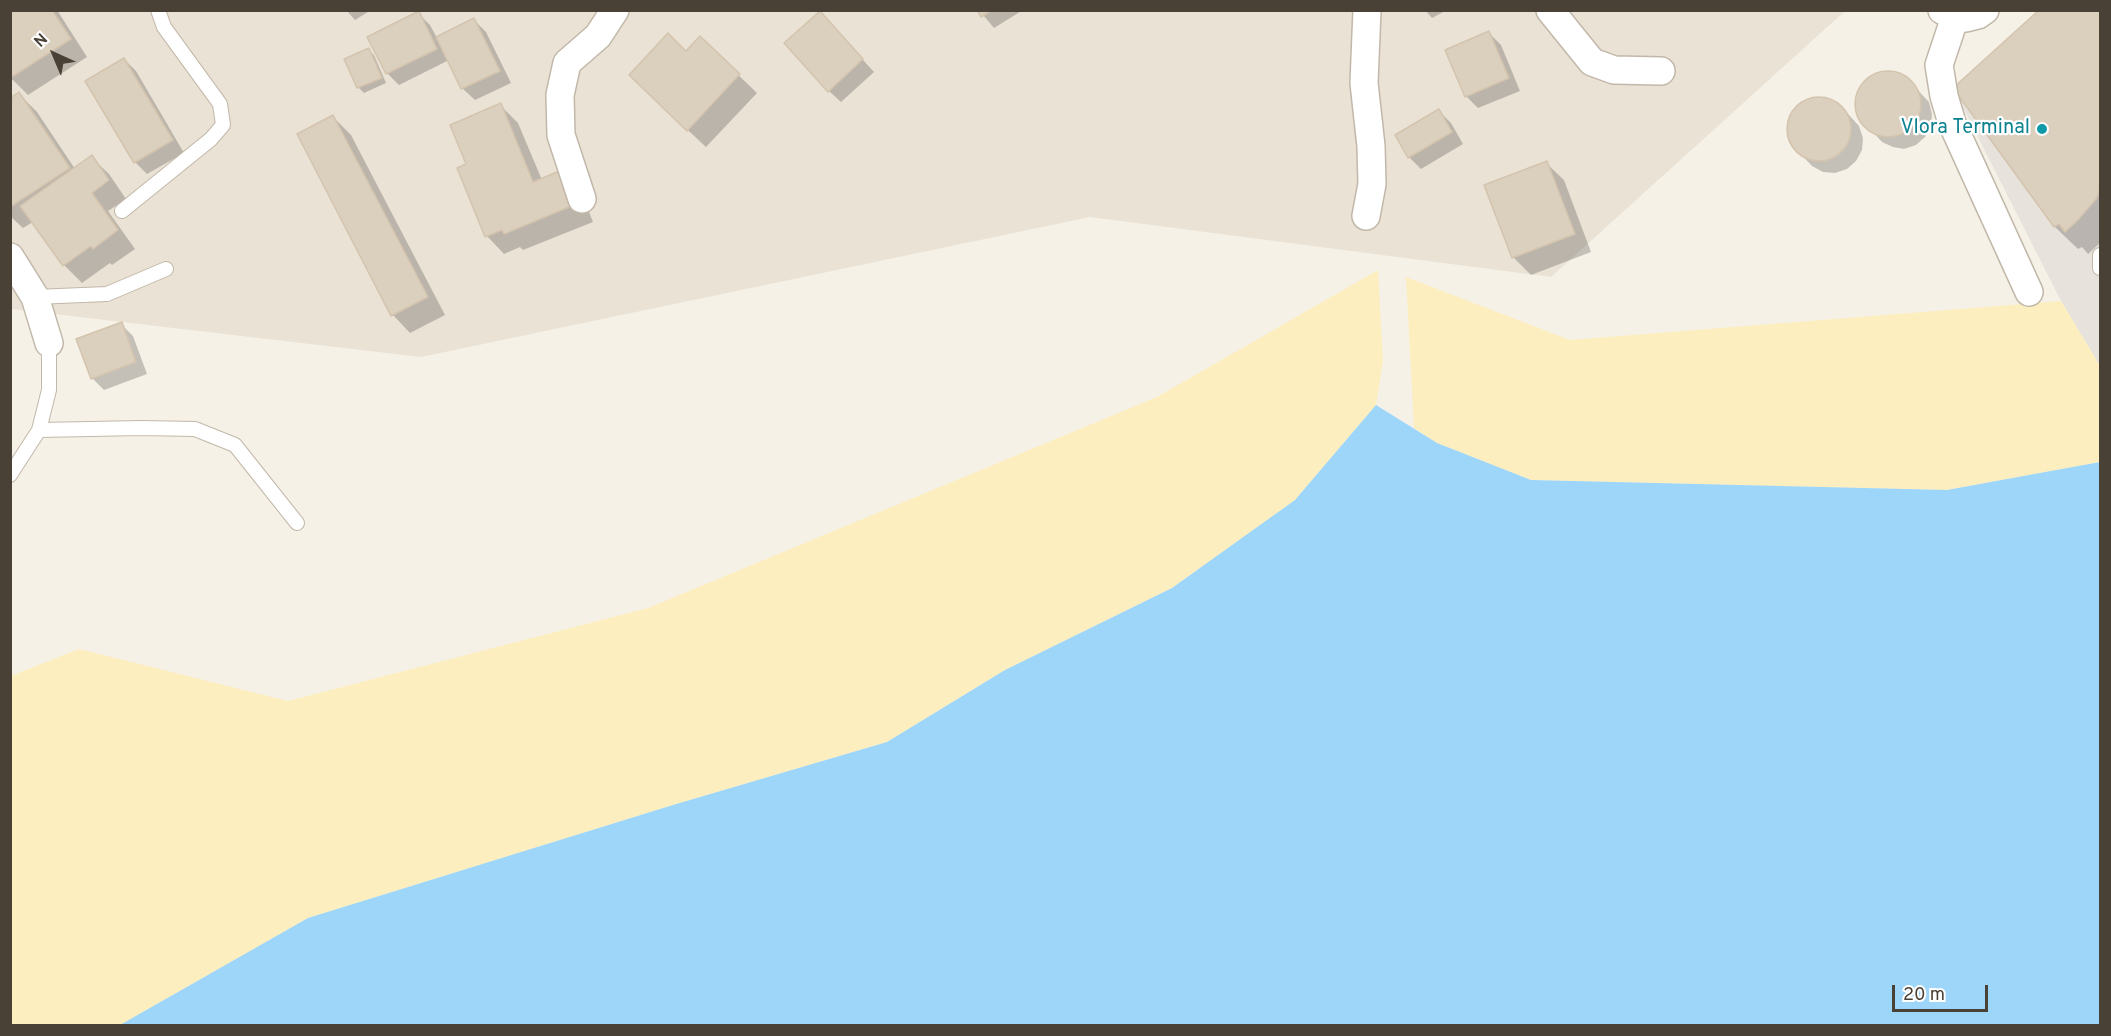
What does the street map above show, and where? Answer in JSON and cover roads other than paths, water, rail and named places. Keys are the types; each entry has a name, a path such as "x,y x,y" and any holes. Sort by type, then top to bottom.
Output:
{"street":[{"path":"582,199 561,135 560,95 567,63 598,36 615,10"},
{"path":"1366,216 1372,184 1371,146 1364,83 1367,10"},
{"path":"1550,10 1592,62 1614,70 1661,71"},
{"path":"1985,10 1978,15 1966,18 1949,14 1939,65 1944,96 1952,123 2029,292"},
{"path":"10,256 35,297 49,343"}],"lane":[{"path":"122,211 210,139 223,125 220,104 164,27 158,10"},
{"path":"2100,255 2100,268"},
{"path":"35,297 107,294 166,269"},
{"path":"10,475 39,430 50,390 49,343"},
{"path":"39,430 195,429 235,445 297,524"}],"water":[{"path":"1376,405 1437,443 1531,480 1947,490 2100,462 2100,1025 120,1025 308,918 673,805 887,742 1005,670 1172,588 1295,500"}],"place":[{"name":"Vlora Terminal","path":"2042,129"}]}
